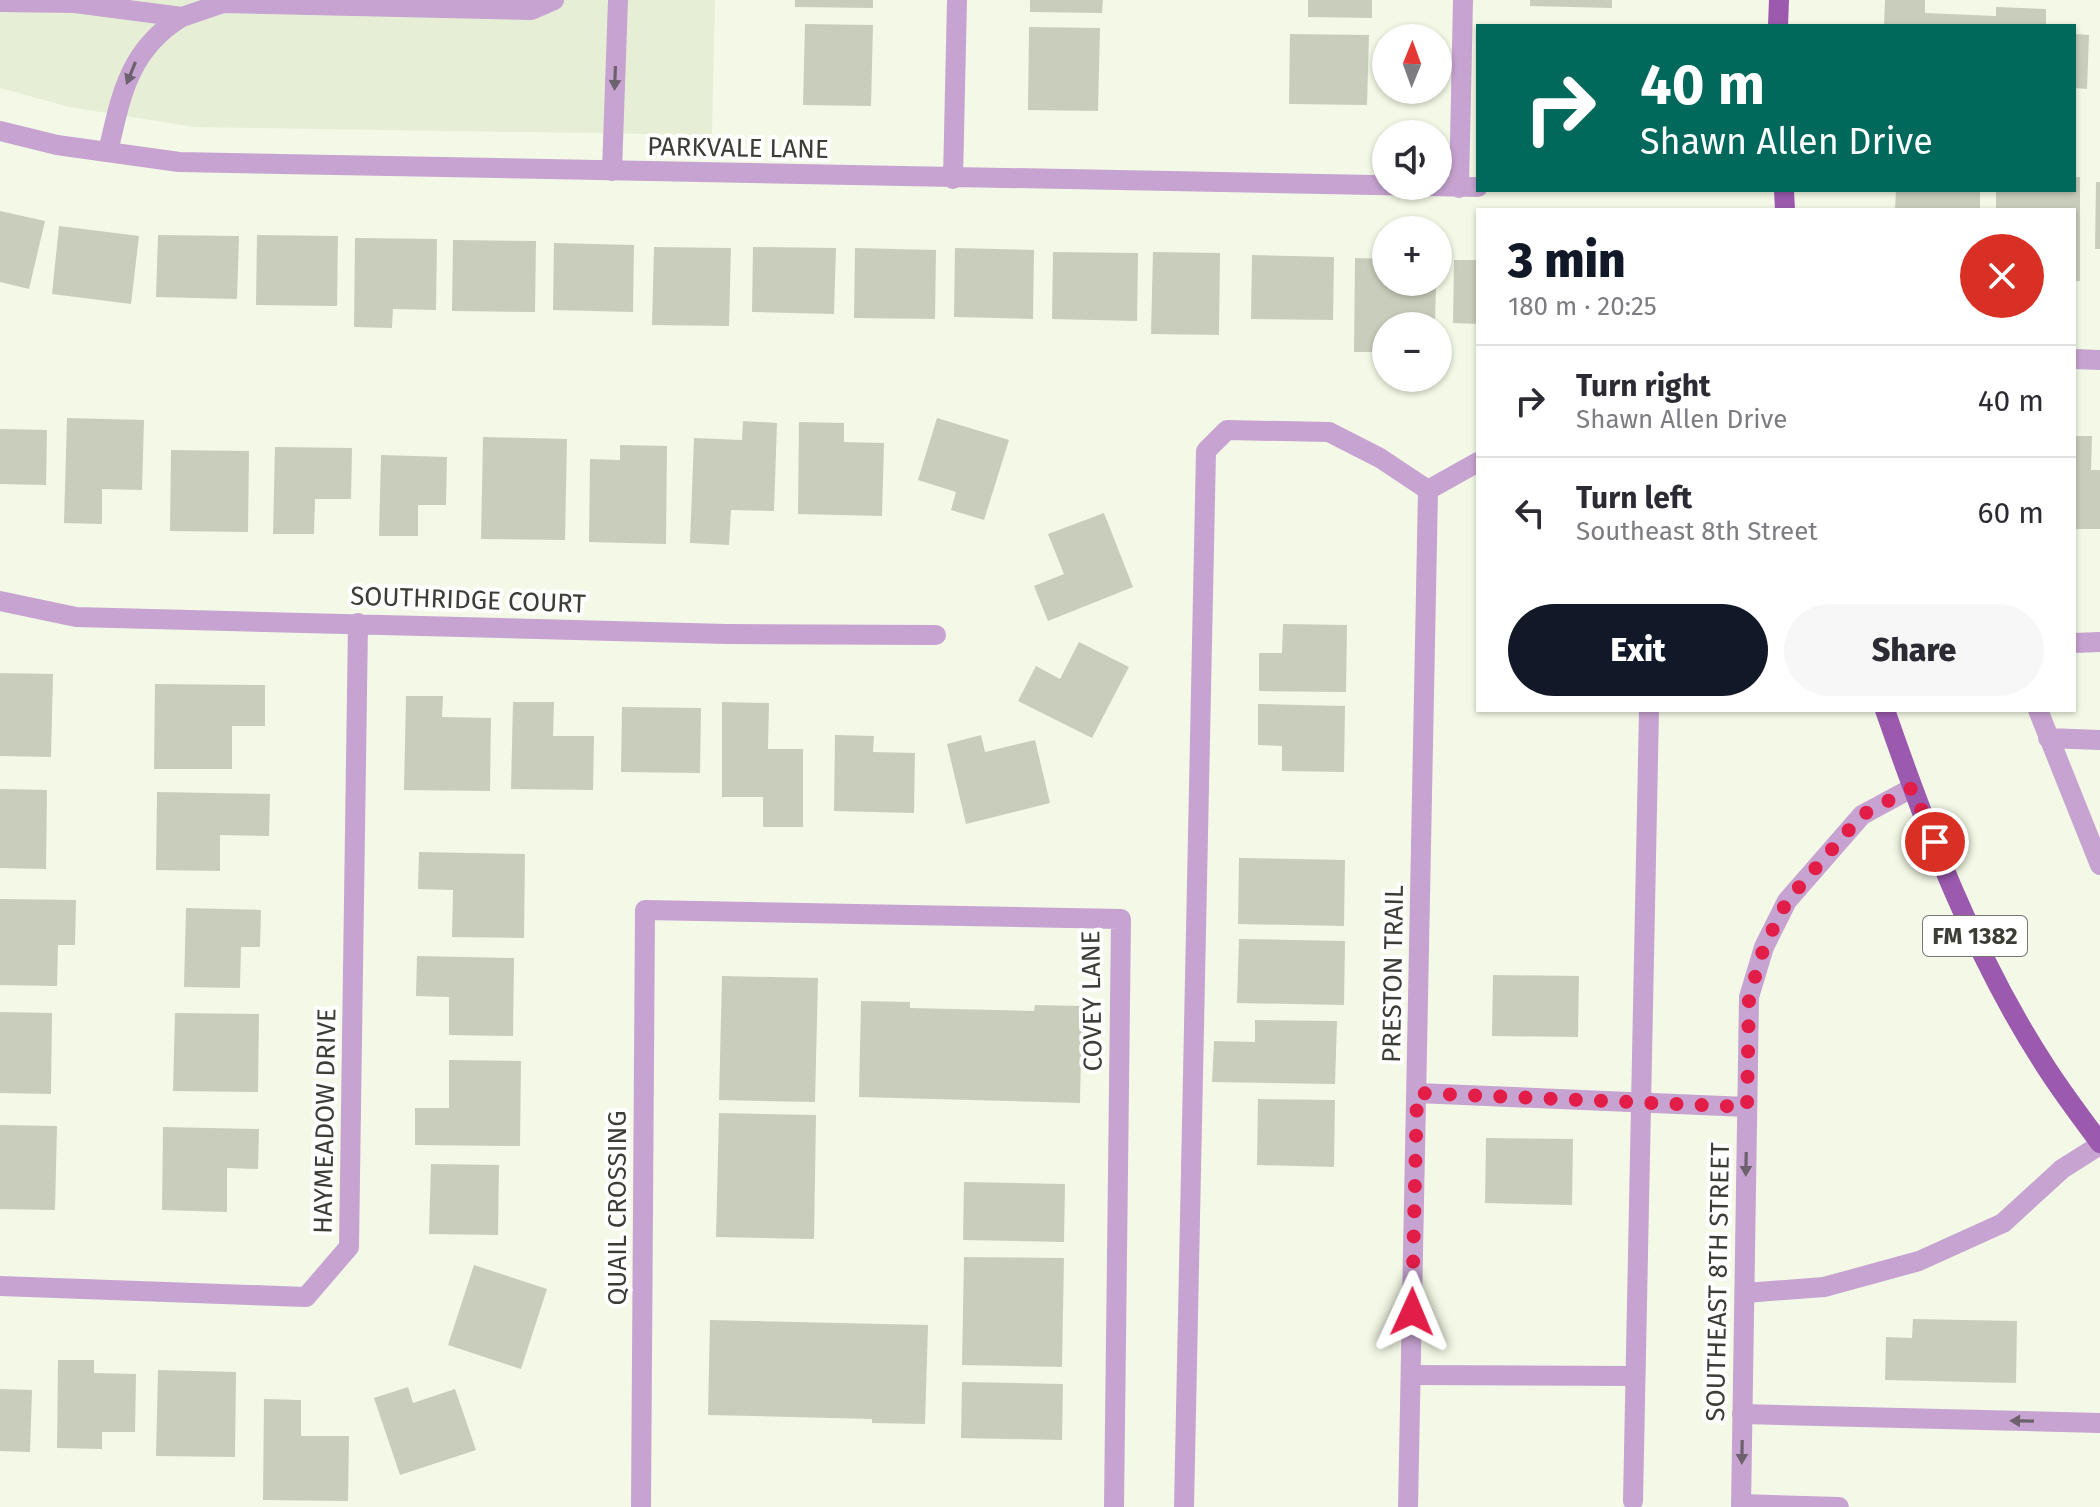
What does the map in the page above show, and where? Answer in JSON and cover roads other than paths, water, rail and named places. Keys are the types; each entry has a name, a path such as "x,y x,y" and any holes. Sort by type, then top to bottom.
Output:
{"main road":[{"path":"1778,24 1779,0"},
{"name":"FM 1382","path":"1886,712 1912,788 1981,951 2043,1063 2100,1144"}],"street":[{"path":"108,152 121,98 137,58 157,32 182,17 223,3 531,10 554,0"},
{"path":"612,171 618,0"},
{"path":"953,179 957,0"},
{"path":"1463,0 1468,188"},
{"path":"0,2 75,3 182,17"},
{"name":"PARKVALE LANE","path":"0,131 179,162 1468,188"},
{"path":"2076,359 2100,360"},
{"path":"1184,1507 1206,451 1227,430 1329,432 1380,458 1428,490 1476,463"},
{"name":"PRESTON TRAIL","path":"1408,1507 1428,490"},
{"name":"SOUTHRIDGE COURT","path":"0,601 76,617 727,634 936,635"},
{"name":"HAYMEADOW DRIVE","path":"0,1286 306,1297 349,1247 358,623"},
{"path":"2076,643 2100,642"},
{"path":"1633,1501 1649,712"},
{"path":"2039,712 2099,862"},
{"path":"2048,738 2100,740"},
{"name":"SOUTHEAST 8TH STREET","path":"1741,1505 1749,997 1764,947 1787,901 1862,815 1912,788"},
{"name":"QUAIL CROSSING","path":"641,1507 645,910"},
{"name":"COVEY LANE","path":"645,910 1121,919 1114,1507"},
{"path":"1417,1093 1747,1107"},
{"path":"1745,1293 1824,1287 1919,1261 2003,1223 2062,1169 2100,1144"},
{"path":"1411,1375 1635,1376"},
{"path":"1742,1414 2100,1423"},
{"path":"1741,1505 1839,1507"}]}
